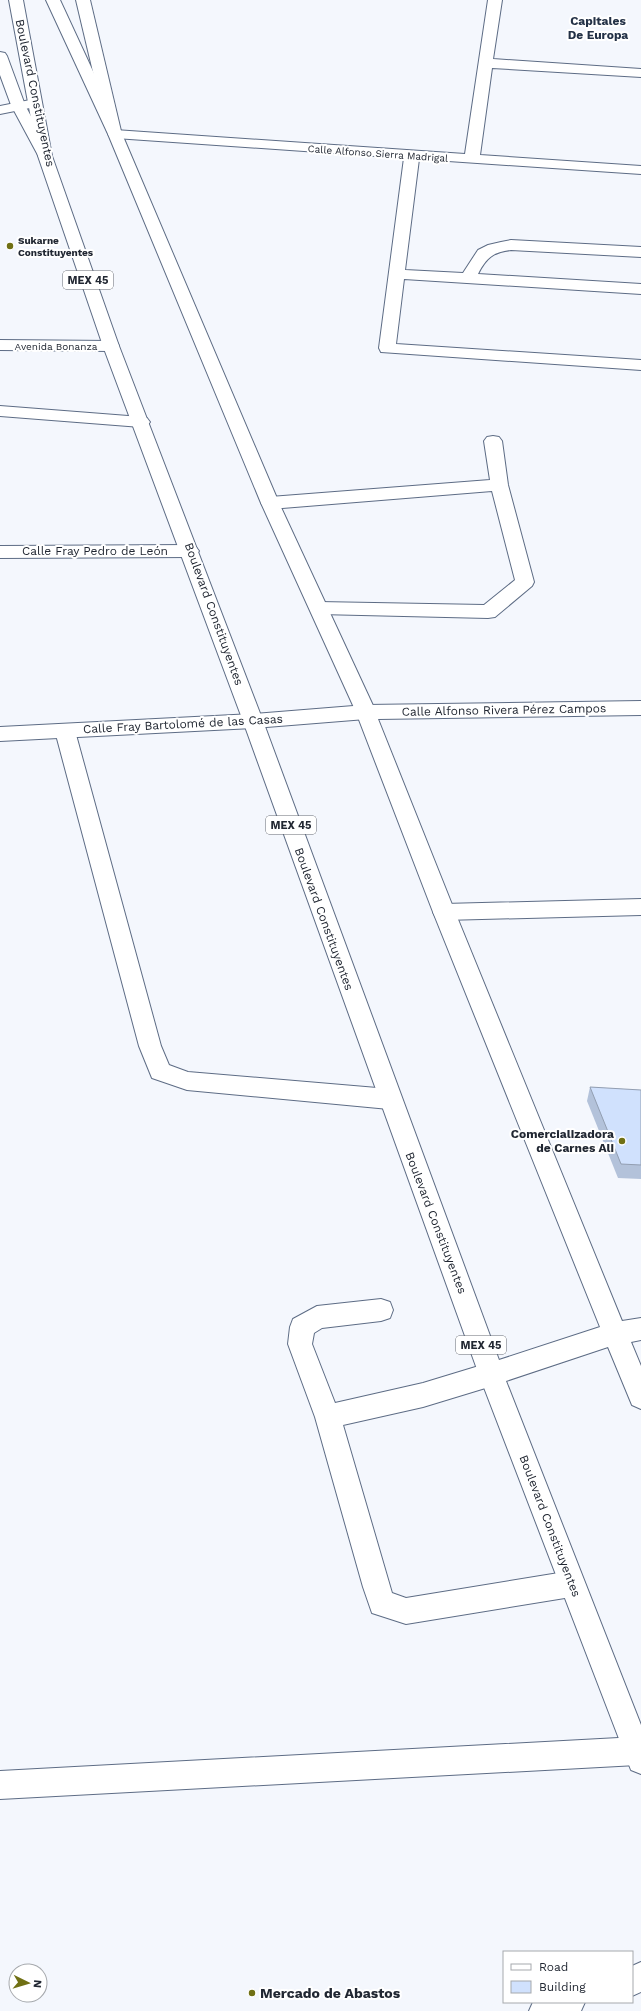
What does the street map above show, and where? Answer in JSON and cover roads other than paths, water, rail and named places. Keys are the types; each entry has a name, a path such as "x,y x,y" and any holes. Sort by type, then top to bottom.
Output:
{"main road":[{"name":"Boulevard Constituyentes","path":"16,0 45,156 112,346 253,720 389,1099 571,1584 639,1755"},
{"path":"53,0 115,134 270,504 366,712 444,912 641,1397"},
{"path":"83,0 115,134"},
{"path":"472,159 495,0"},
{"path":"0,56 18,105 45,156"},
{"path":"485,63 641,73"},
{"path":"0,110 18,105 36,103"},
{"name":"Calle Alfonso Sierra Madrigal","path":"115,134 412,156 641,170"},
{"path":"412,156 387,348 641,365"},
{"path":"468,278 480,255 492,247 511,245 641,252"},
{"path":"397,274 641,289"},
{"name":"Avenida Bonanza","path":"0,345 112,346"},
{"path":"0,411 141,422"},
{"path":"319,608 488,612 525,582 499,485 494,441"},
{"path":"270,504 499,485"},
{"name":"Calle Fray Pedro de León","path":"0,552 190,551"},
{"name":"Calle Alfonso Rivera Pérez Campos","path":"366,712 641,708"},
{"name":"Calle Fray Bartolomé de las Casas","path":"0,734 253,720 366,712"},
{"path":"65,731 150,1046 160,1071 187,1081 389,1099"},
{"path":"444,912 641,907"},
{"path":"381,1310 317,1317 302,1326 300,1344 328,1417 382,1604 406,1611 571,1584"},
{"path":"328,1417 423,1395 492,1374 615,1333 641,1329"},
{"path":"0,1785 639,1755"},
{"path":"544,2011 567,2003"}],"place":[{"name":"Sukarne Constituyentes","path":"10,246"},
{"name":"Comercializadora de Carnes Ali","path":"622,1141"},
{"name":"Mercado de Abastos","path":"252,1993"}],"district":[{"name":"Capitales De Europa","path":"598,28"}]}
